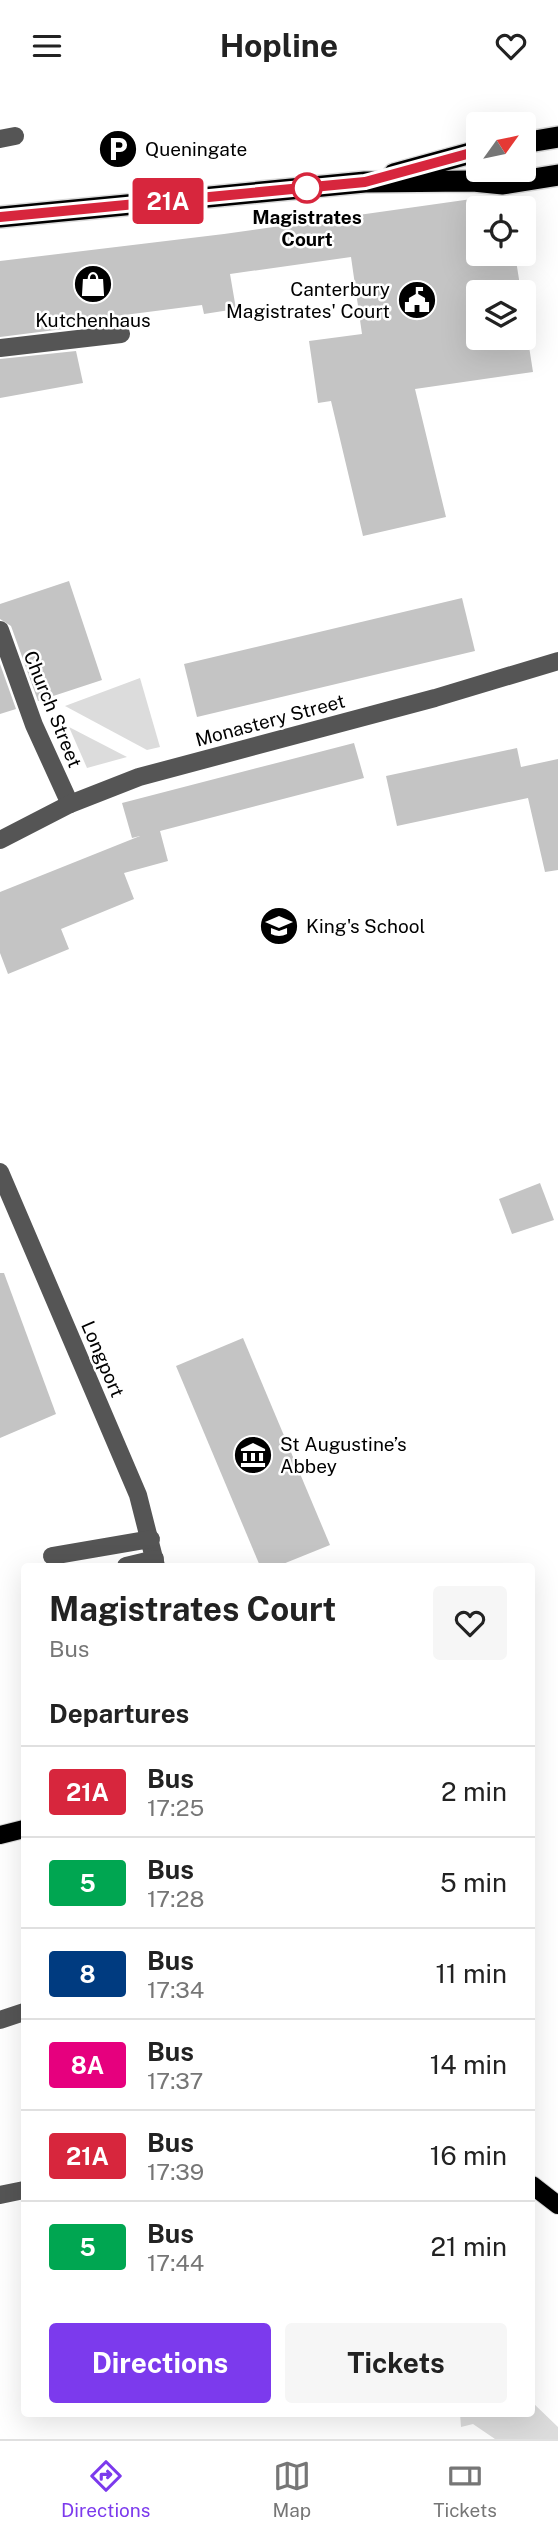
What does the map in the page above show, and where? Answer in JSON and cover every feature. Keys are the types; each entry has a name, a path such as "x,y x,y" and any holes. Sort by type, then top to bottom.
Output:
{"highway":[{"path":"536,141 558,137"},
{"path":"365,182 466,154"},
{"path":"0,217 365,182 473,181 503,184 558,175"}],"main road":[{"path":"0,1835 21,1830"},
{"path":"535,2187 558,2205"}],"street":[{"path":"0,348 121,334"},
{"name":"Church Street","path":"0,630 34,725 70,804"},
{"name":"Monastery Street","path":"0,840 70,804 139,777 435,698 558,661"},
{"name":"Longport","path":"0,1172 138,1495 155,1562"},
{"path":"52,1556 151,1539"},
{"path":"0,2020 21,2013"},
{"path":"0,2195 21,2191"}],"shaded area":[{"path":"140,678 160,747 147,750 65,706"},
{"path":"69,727 127,757 87,768"},
{"path":"535,2405 558,2427 558,2439 495,2439 473,2424 461,2427 460,2417 535,2417"}],"building":[{"path":"466,200 466,266 517,266 519,280 466,280 466,350 530,350 533,372 415,389 446,517 363,536 331,401 318,403 309,341 362,334 351,257 230,274 236,309 204,314 202,305 70,322 71,328 0,337 0,261 224,234"},
{"path":"76,351 83,383 0,398 0,359"},
{"path":"69,581 102,680 38,701 11,626 0,619 0,604"},
{"path":"462,598 475,651 197,717 184,664"},
{"path":"0,664 16,709 0,714"},
{"path":"354,743 364,778 160,831 168,861 124,873 134,899 61,929 69,949 8,974 0,953 0,892 140,836 132,838 122,803"},
{"path":"517,748 521,767 558,759 558,870 545,872 528,798 397,826 386,776"},
{"path":"540,1183 554,1220 512,1234 499,1199"},
{"path":"0,1273 4,1273 56,1414 0,1438"},
{"name":"St Augustine’s Abbey","path":"243,1338 330,1545 285,1563 259,1563 176,1366"}],"bus line":[{"name":"21A","path":"0,217 365,182 466,154"}],"place":[{"name":"Queningate","path":"118,149"},
{"name":"Magistrates Court","path":"307,188"},
{"name":"Kutchenhaus","path":"93,284"},
{"name":"Canterbury Magistrates' Court","path":"417,300"},
{"name":"King's School","path":"279,926"},
{"name":"St Augustine’s Abbey","path":"253,1455"}]}
